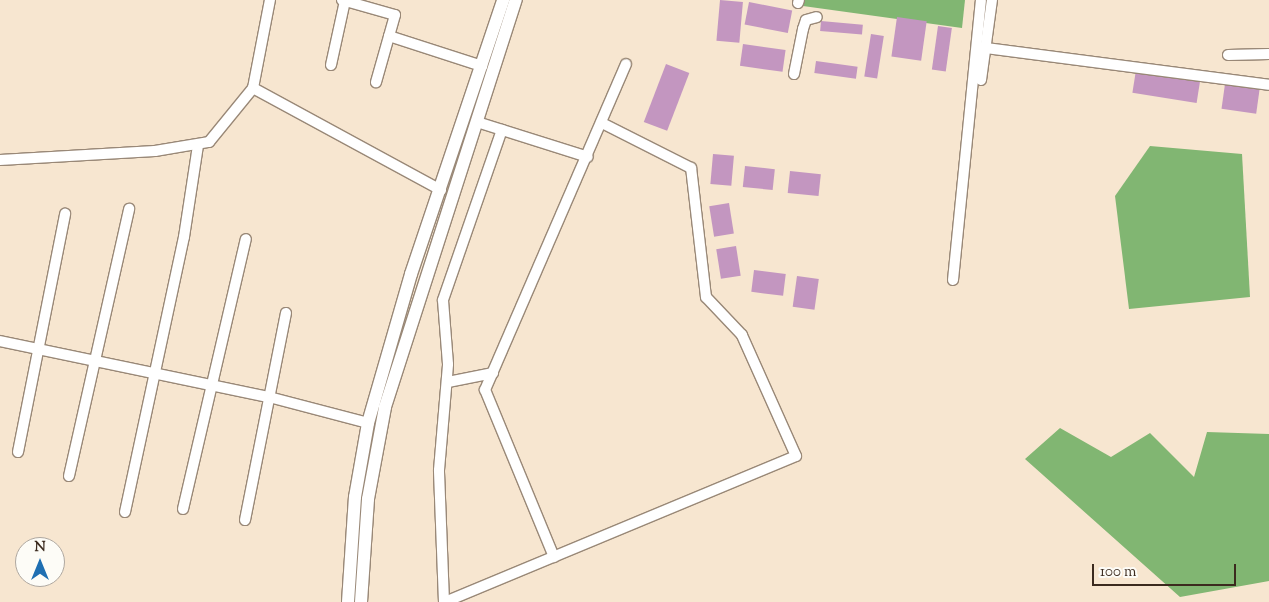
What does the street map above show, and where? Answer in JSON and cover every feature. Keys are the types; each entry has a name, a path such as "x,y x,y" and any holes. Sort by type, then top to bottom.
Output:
{"main road":[{"path":"348,602 355,497 368,423 503,0"},
{"path":"361,602 368,499 382,420 516,0"}],"street":[{"path":"0,160 198,145 209,142 252,88 270,0"},
{"path":"953,280 981,0"},
{"path":"982,80 992,0"},
{"path":"330,65 344,1 396,15 376,82"},
{"path":"794,74 806,20 817,17"},
{"path":"389,36 482,66"},
{"path":"986,48 1269,85"},
{"path":"1228,55 1269,54"},
{"path":"554,556 485,390 588,157 626,64"},
{"path":"252,88 441,190"},
{"path":"477,122 588,157"},
{"path":"502,130 443,300 448,382 439,470 445,602 796,456 742,335 706,297 691,168 602,123"},
{"path":"125,512 155,372 198,145"},
{"path":"69,476 98,361 129,209"},
{"path":"18,452 37,348 65,214"},
{"path":"184,509 210,385 246,240"},
{"path":"244,520 286,313"},
{"path":"0,341 269,397 368,423"},
{"path":"448,382 493,373"}],"green space":[{"path":"804,0 965,0 962,28 803,6"},
{"path":"1150,146 1242,154 1250,297 1129,309 1115,196"},
{"path":"1060,428 1111,457 1150,433 1194,477 1207,432 1269,434 1269,581 1180,597 1025,459"}],"building":[{"path":"720,0 743,2 739,43 716,41"},
{"path":"749,2 792,10 788,33 745,25"},
{"path":"897,17 927,21 921,61 891,57"},
{"path":"821,21 863,25 862,35 820,31"},
{"path":"938,26 952,28 946,72 932,70"},
{"path":"871,34 884,36 877,79 864,76"},
{"path":"743,44 786,50 783,72 740,66"},
{"path":"816,61 858,67 856,79 814,73"},
{"path":"666,64 689,73 667,131 644,122"},
{"path":"1136,70 1200,80 1197,103 1132,93"},
{"path":"1225,84 1260,89 1256,114 1222,109"},
{"path":"713,154 734,156 731,186 710,184"},
{"path":"745,166 775,169 773,190 743,187"},
{"path":"790,171 821,174 819,196 788,193"},
{"path":"729,203 734,234 714,237 709,206"},
{"path":"736,246 741,276 721,279 716,249"},
{"path":"754,270 786,274 783,296 751,292"},
{"path":"797,276 819,279 814,310 793,307"}]}
